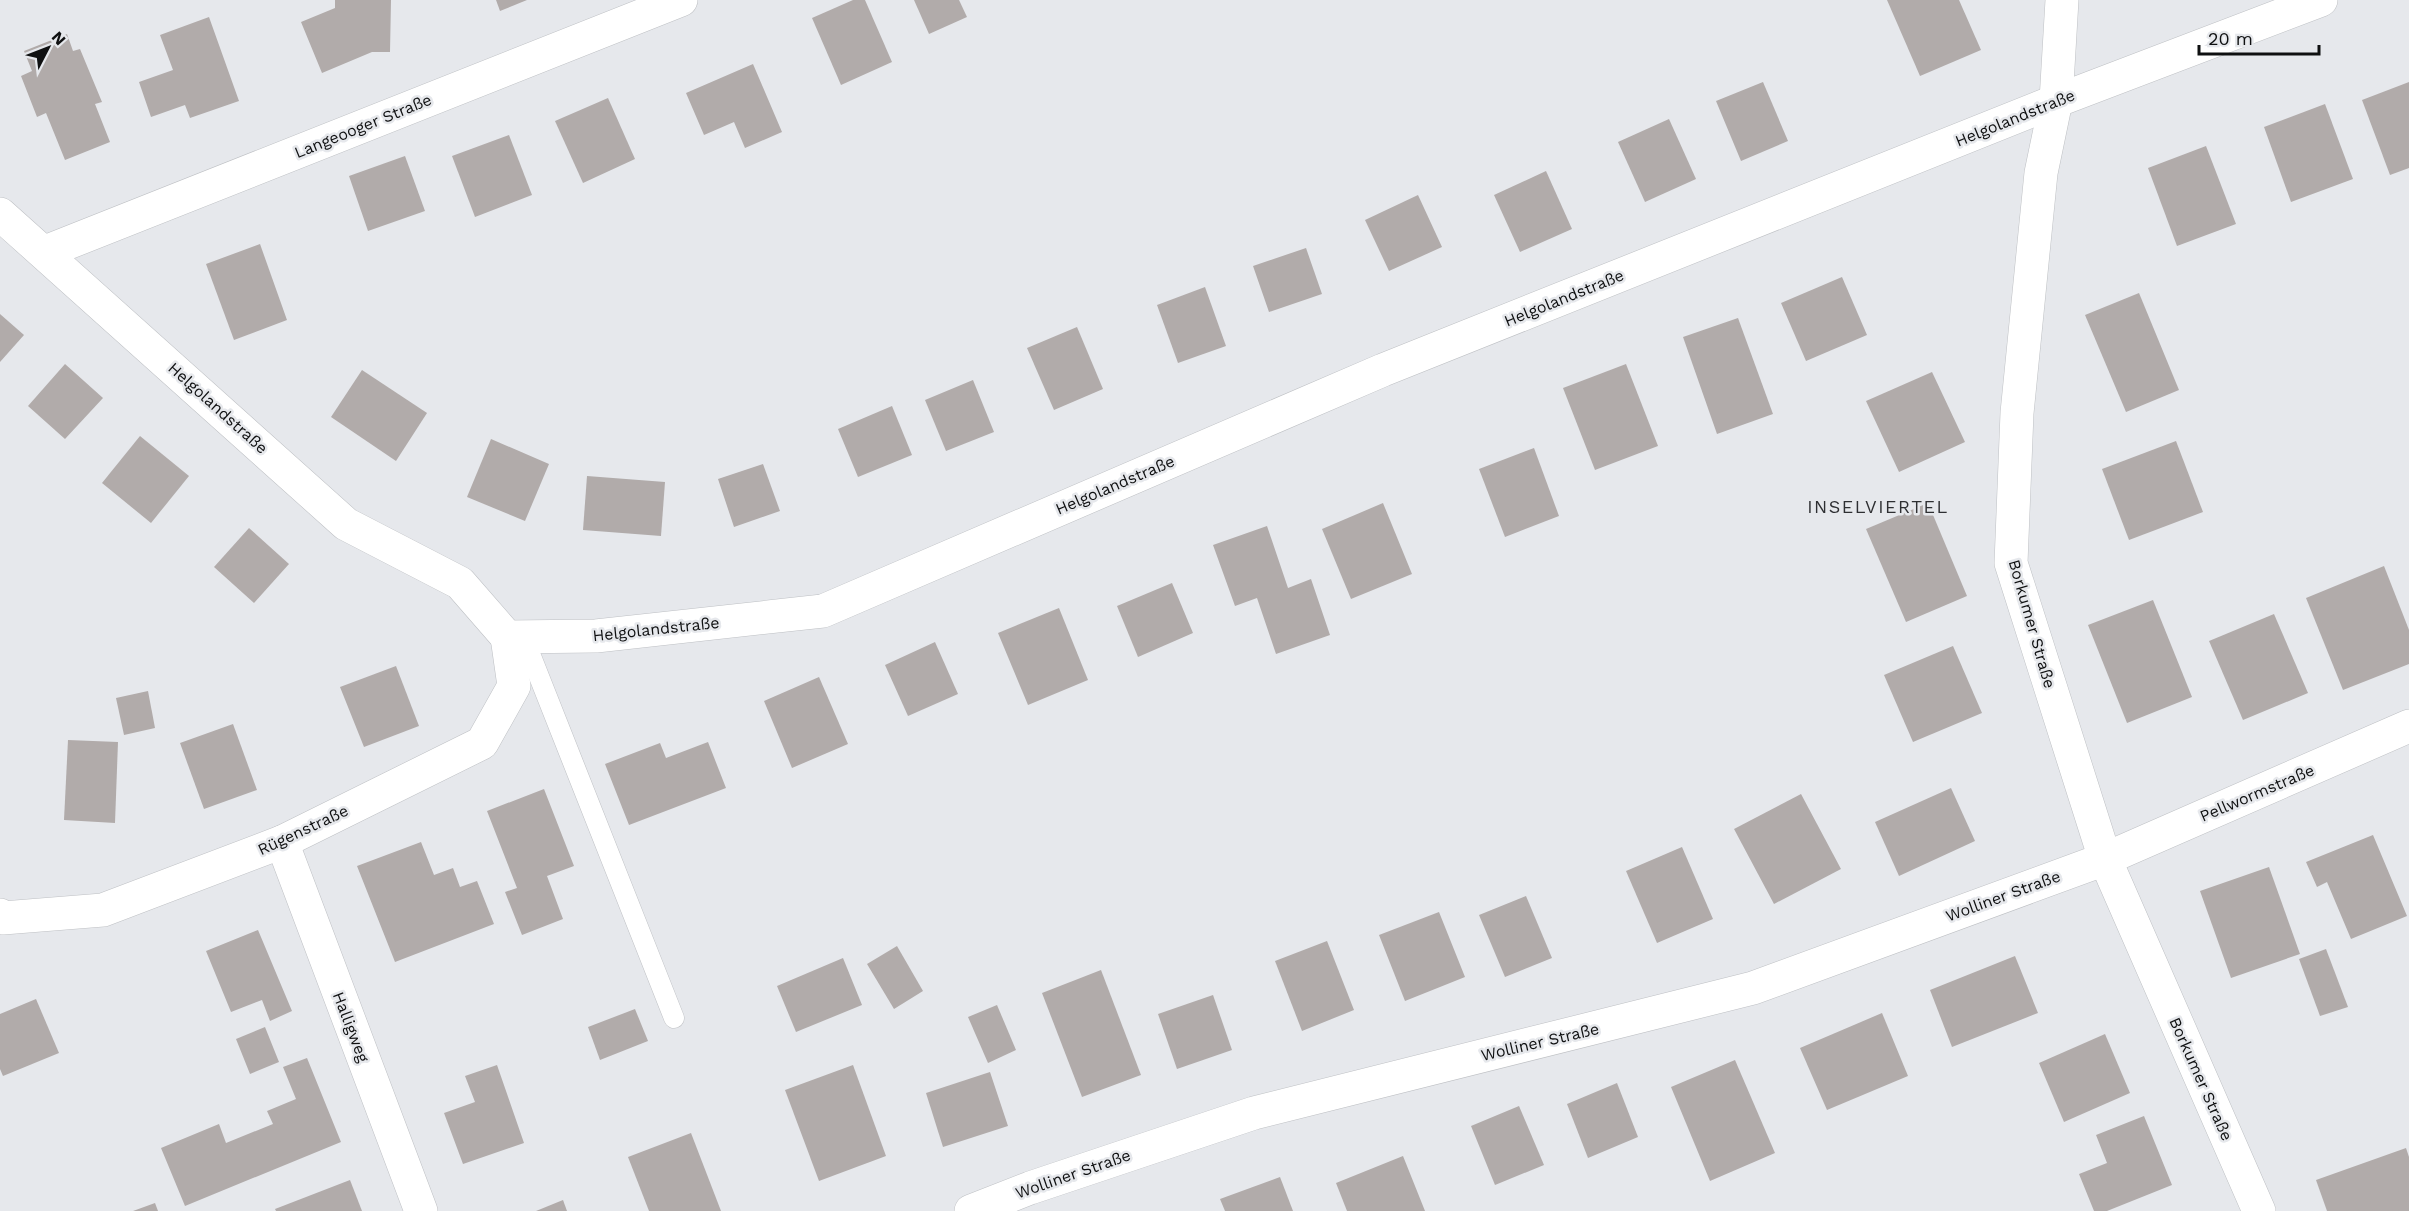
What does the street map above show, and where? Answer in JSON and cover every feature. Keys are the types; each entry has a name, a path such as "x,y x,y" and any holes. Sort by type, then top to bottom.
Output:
{"street":[{"name":"Langeooger Straße","path":"45,252 681,0"},
{"name":"Borkumer Straße","path":"2062,0 2056,101 2041,173 2018,401 2011,563 2105,859 2259,1211"},
{"name":"Helgolandstraße","path":"0,214 346,524 460,583 515,636 596,636 823,611 1383,370 2056,101 2321,0"},
{"name":"Rügenstraße","path":"1,919 103,910 282,842 482,743 514,686 515,636"},
{"name":"Pellwormstraße","path":"2105,859 2409,726"},
{"name":"Halligweg","path":"282,842 421,1211"},
{"name":"Wolliner Straße","path":"981,1209 1254,1113 1753,988 2105,859"}],"lane":[{"path":"515,636 674,1018"}],"building":[{"path":"335,0 391,0 390,52 372,52 322,73 301,22 335,8"},
{"path":"496,0 527,0 500,11"},
{"path":"853,0 865,0 892,62 841,85 812,18"},
{"path":"914,0 959,0 967,17 929,34"},
{"path":"1887,0 1959,0 1981,50 1920,76"},
{"path":"209,17 239,101 190,118 185,105 151,117 139,82 173,70 160,35"},
{"path":"67,34 73,51 80,49 102,102 95,104 110,142 65,160 46,113 37,117 21,76 32,71 24,51"},
{"path":"753,64 782,132 745,148 734,122 704,135 686,93"},
{"path":"1763,82 1788,141 1741,161 1716,101"},
{"path":"2409,82 2409,168 2390,175 2362,100"},
{"path":"608,98 635,159 583,183 555,121"},
{"path":"2325,104 2353,179 2291,202 2264,127"},
{"path":"1669,119 1696,179 1645,202 1618,142"},
{"path":"509,135 532,195 475,217 452,156"},
{"path":"2206,146 2236,224 2177,246 2148,168"},
{"path":"405,156 425,211 368,231 349,176"},
{"path":"1546,171 1572,229 1520,252 1494,195"},
{"path":"1418,195 1442,247 1389,271 1365,220"},
{"path":"260,244 287,320 234,340 206,264"},
{"path":"1306,248 1322,294 1269,312 1253,266"},
{"path":"1842,277 1867,335 1806,361 1781,303"},
{"path":"1205,287 1226,346 1178,363 1157,305"},
{"path":"2139,293 2179,390 2126,412 2085,315"},
{"path":"0,314 24,335 0,362"},
{"path":"1738,318 1773,414 1717,434 1683,337"},
{"path":"1077,327 1103,389 1054,410 1027,348"},
{"path":"65,364 103,398 65,439 28,406"},
{"path":"1626,364 1658,446 1595,470 1563,388"},
{"path":"362,370 427,413 396,461 331,417"},
{"path":"1932,372 1965,442 1899,472 1866,401"},
{"path":"973,380 994,432 946,451 925,400"},
{"path":"892,406 912,455 858,477 838,429"},
{"path":"140,436 189,476 151,523 102,483"},
{"path":"491,439 549,464 525,521 467,497"},
{"path":"2176,441 2203,512 2129,540 2102,469"},
{"path":"1534,448 1559,516 1505,537 1479,469"},
{"path":"763,464 780,511 734,527 718,479"},
{"path":"587,476 665,482 661,536 583,530"},
{"path":"1383,503 1412,574 1351,599 1322,529"},
{"path":"1928,503 1967,596 1906,622 1866,529"},
{"path":"1267,526 1288,588 1311,579 1330,635 1276,654 1257,598 1235,606 1213,545"},
{"path":"249,528 289,564 254,603 214,567"},
{"path":"2384,566 2409,630 2409,664 2343,690 2306,598"},
{"path":"1172,583 1193,633 1138,657 1117,606"},
{"path":"2153,600 2192,697 2127,723 2088,625"},
{"path":"1059,608 1088,680 1028,705 998,633"},
{"path":"2274,614 2308,693 2243,720 2209,641"},
{"path":"935,642 958,694 908,716 885,665"},
{"path":"1953,646 1982,713 1913,742 1884,675"},
{"path":"396,666 419,726 364,747 340,687"},
{"path":"819,677 848,744 792,768 764,701"},
{"path":"148,691 155,728 124,735 116,698"},
{"path":"233,724 257,790 204,809 180,743"},
{"path":"68,740 118,742 115,823 64,820"},
{"path":"708,742 726,788 629,825 605,764 660,743 666,758"},
{"path":"1951,788 1975,841 1899,876 1875,822"},
{"path":"544,789 574,866 547,876 563,919 522,935 505,892 517,888 487,811"},
{"path":"1801,794 1841,869 1774,904 1734,829"},
{"path":"2373,835 2407,916 2351,939 2327,882 2317,887 2306,862"},
{"path":"421,842 434,875 453,868 460,887 477,881 494,924 395,962 357,866"},
{"path":"1682,847 1713,919 1657,943 1626,871"},
{"path":"2269,867 2300,954 2231,978 2200,891"},
{"path":"1526,896 1552,958 1505,977 1479,915"},
{"path":"1439,912 1465,977 1405,1001 1379,935"},
{"path":"258,930 292,1011 270,1021 262,1000 231,1012 206,951"},
{"path":"1327,941 1354,1010 1302,1031 1275,961"},
{"path":"897,946 923,991 894,1009 867,964"},
{"path":"2326,949 2348,1007 2320,1016 2299,959"},
{"path":"2015,956 2038,1013 1952,1047 1930,990"},
{"path":"843,958 862,1005 796,1032 777,986"},
{"path":"1101,970 1141,1075 1082,1097 1042,993"},
{"path":"1213,995 1232,1050 1177,1069 1158,1014"},
{"path":"36,999 59,1053 3,1076 0,1069 0,1014"},
{"path":"997,1005 1016,1050 988,1063 968,1017"},
{"path":"635,1009 648,1041 600,1060 588,1027"},
{"path":"1882,1013 1908,1076 1827,1110 1800,1048"},
{"path":"265,1027 279,1062 250,1074 236,1039"},
{"path":"2105,1034 2130,1093 2064,1122 2039,1063"},
{"path":"307,1058 341,1142 185,1206 161,1148 219,1124 226,1143 273,1124 267,1111 296,1099 283,1067"},
{"path":"1735,1060 1775,1153 1710,1181 1671,1087"},
{"path":"497,1065 524,1143 463,1164 444,1113 475,1102 465,1076"},
{"path":"853,1065 886,1156 819,1181 785,1090"},
{"path":"990,1072 1008,1126 943,1147 926,1093"},
{"path":"1617,1083 1638,1137 1588,1158 1567,1104"},
{"path":"1519,1106 1544,1165 1495,1185 1471,1126"},
{"path":"2144,1116 2172,1185 2107,1211 2094,1211 2079,1174 2107,1163 2096,1135"},
{"path":"691,1133 721,1211 649,1211 628,1157"},
{"path":"2406,1148 2409,1157 2409,1211 2327,1211 2316,1180"},
{"path":"1403,1156 1425,1211 1347,1211 1336,1183"},
{"path":"1280,1177 1293,1211 1225,1211 1220,1199"},
{"path":"350,1180 362,1211 276,1211 275,1209"},
{"path":"563,1200 567,1211 536,1211"},
{"path":"155,1203 158,1211 133,1211"}],"district":[{"name":"INSELVIERTEL","path":"1878,506"}]}
